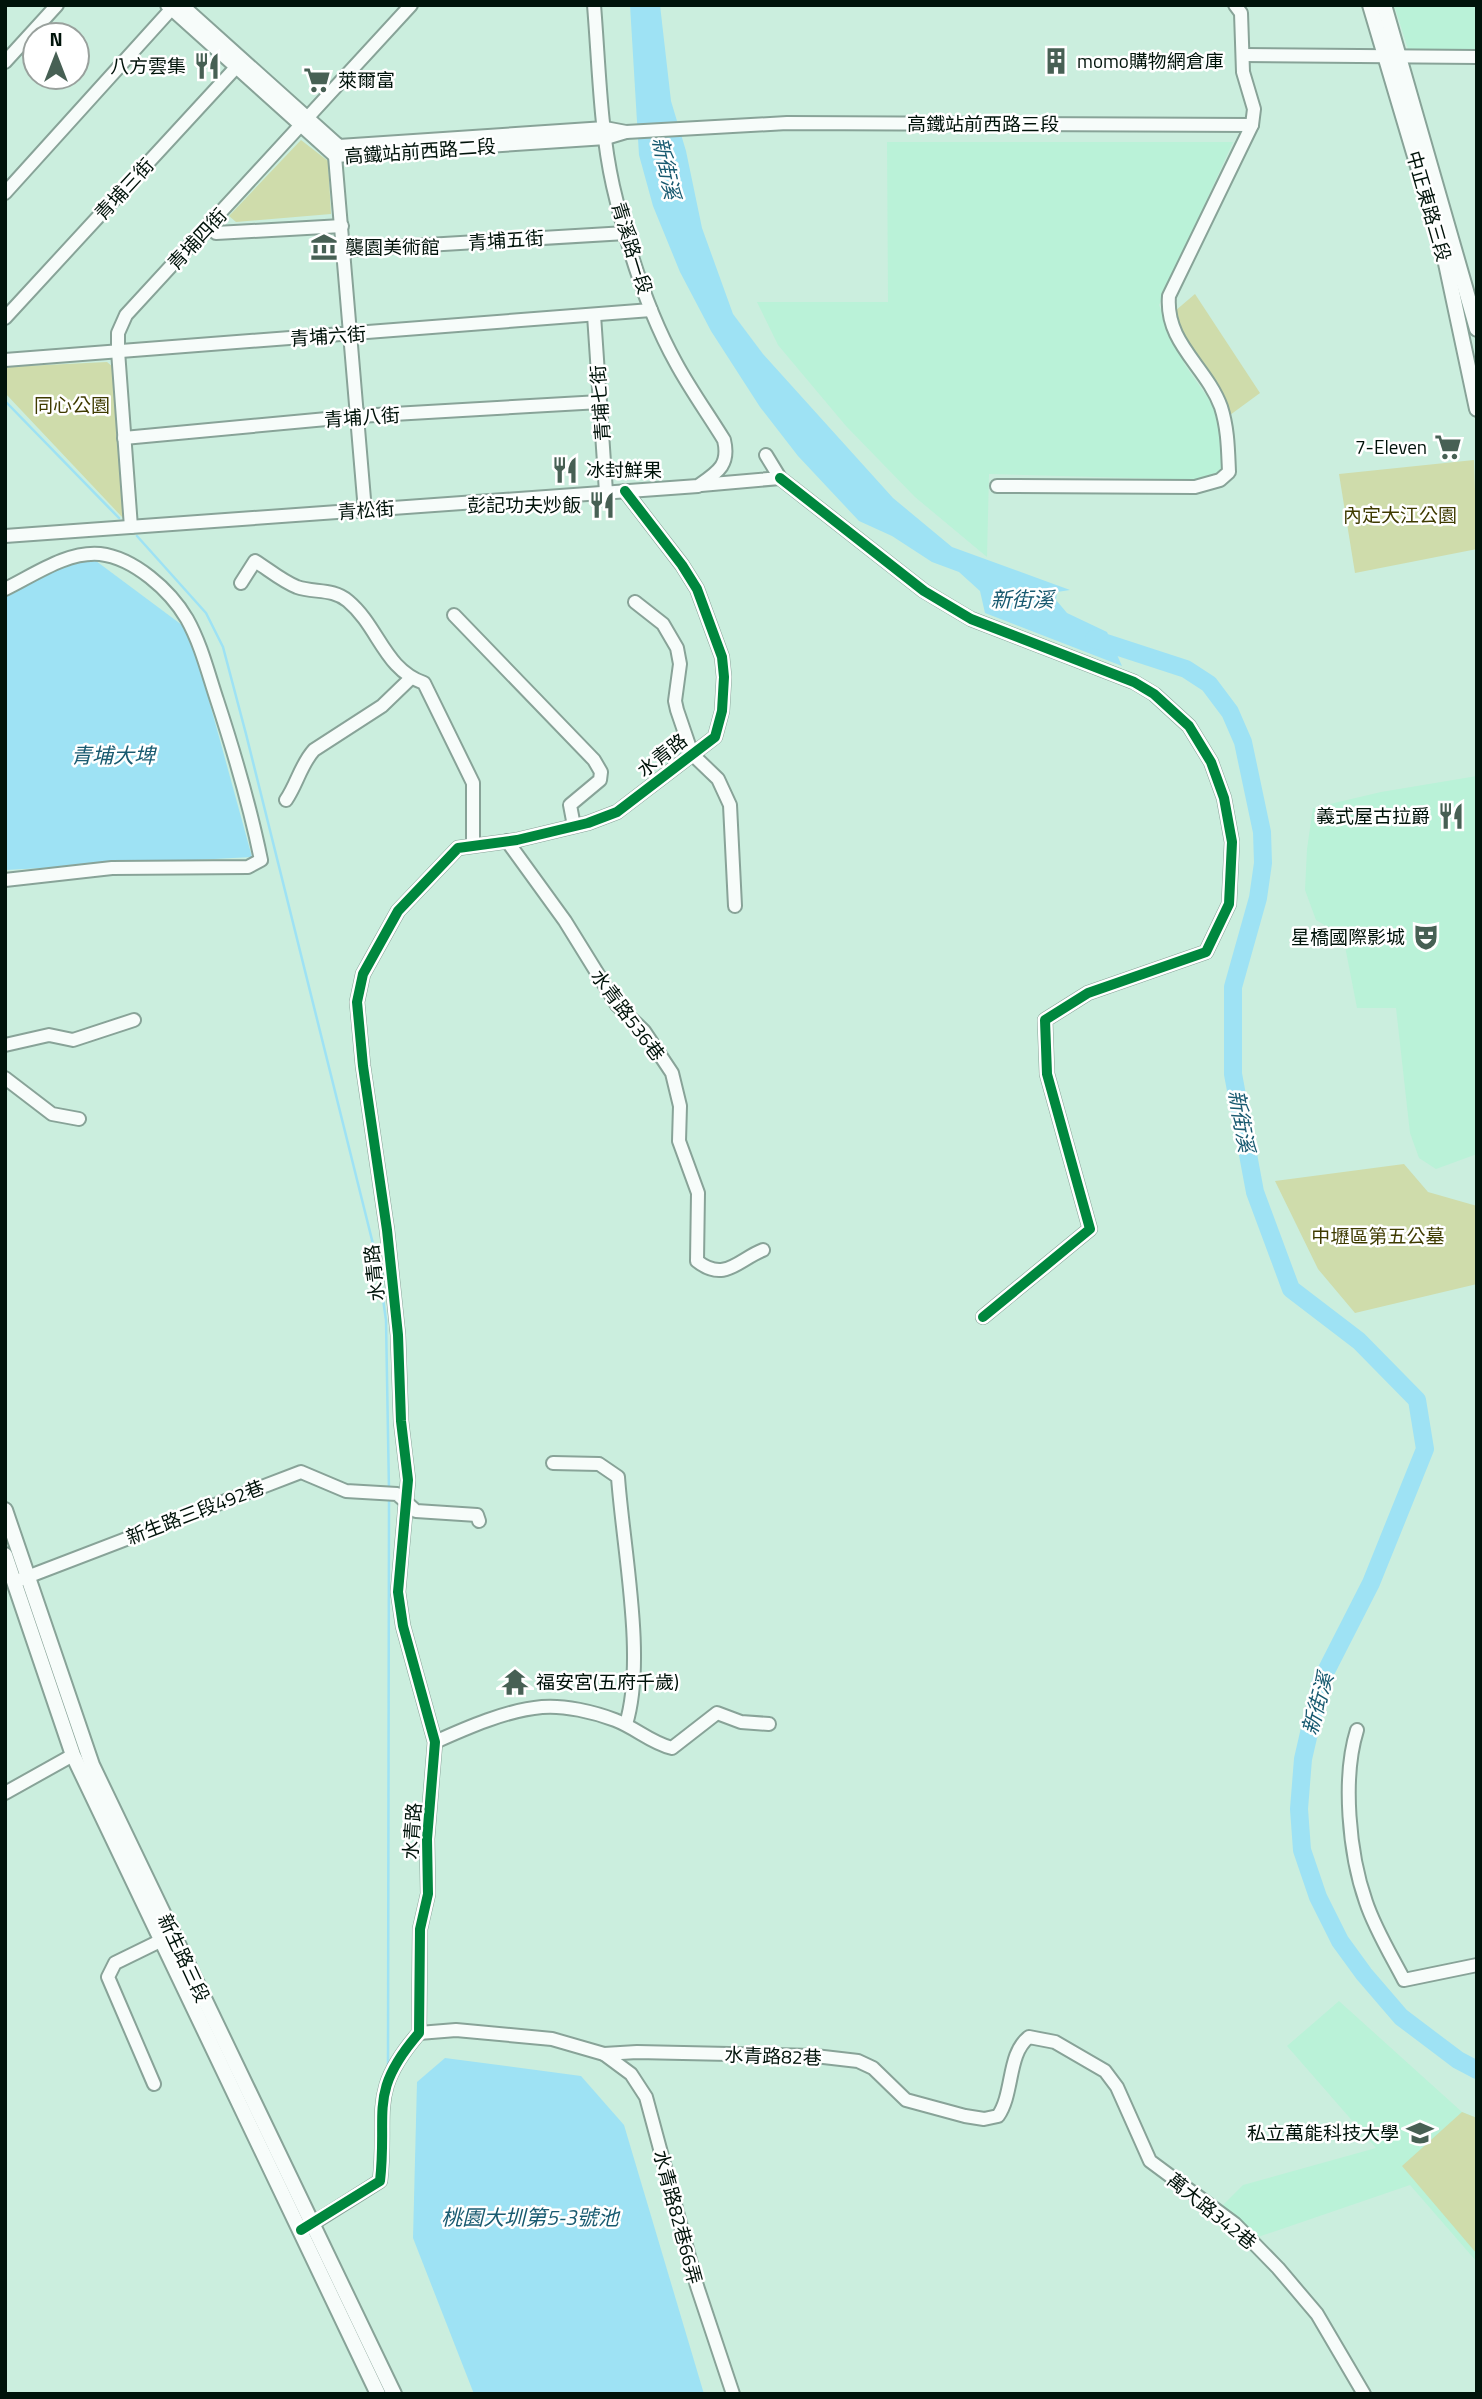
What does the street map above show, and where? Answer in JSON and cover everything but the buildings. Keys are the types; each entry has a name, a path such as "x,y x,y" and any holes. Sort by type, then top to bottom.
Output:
{"main road":[{"name":"中正東路三段","path":"1370,5 1392,55"},
{"name":"中正東路三段","path":"1384,5 1392,55 1444,254 1477,409"},
{"path":"1392,55 1477,328"},
{"name":"新生路三段","path":"5,1510 92,1765 307,2227 378,2394"},
{"name":"新生路三段","path":"5,1555 73,1755 160,1941 394,2394"}],"street":[{"path":"5,62 57,5"},
{"name":"青埔四街","path":"131,527 118,351 118,333 126,315 411,5"},
{"name":"青溪路一段","path":"594,5 612,185 651,310 675,361 724,440 728,454 722,470"},
{"path":"997,486 1195,486 1220,480 1228,472 1228,435 1220,406 1173,330 1168,315 1170,296 1252,125 1254,109 1243,72 1241,13 1235,5"},
{"path":"5,193 174,6"},
{"name":"高鐵站前西路二段","path":"174,6 304,123 335,156 605,133"},
{"path":"1243,55 1477,57"},
{"name":"青埔三街","path":"5,318 239,64"},
{"name":"高鐵站前西路二段","path":"304,123 339,146 605,133"},
{"name":"高鐵站前西路三段","path":"605,133 787,123 1252,125"},
{"path":"335,156 365,510"},
{"path":"209,226 216,233 342,226"},
{"name":"青埔五街","path":"344,250 626,233"},
{"name":"青埔六街","path":"5,360 651,310"},
{"name":"青埔七街","path":"594,314 606,492"},
{"name":"青埔八街","path":"124,438 359,416 600,402"},
{"path":"766,455 780,478 923,591 971,619 1058,650 1134,682 1154,694 1189,726 1211,761 1224,798 1232,842 1229,904 1206,952 1088,993 1045,1020 1047,1074 1090,1229 983,1317"},
{"name":"青松街","path":"5,536 700,485 722,470"},
{"path":"700,485 780,478"},
{"name":"水青路","path":"419,2033 420,1929 428,1894 427,1839 435,1742 403,1626 398,1592 408,1503 394,1296 357,1002 363,974 398,911 458,848 507,841 574,826 617,812 715,737 722,711 722,657 697,589 682,565 625,491"},
{"path":"5,589 76,555 100,554 129,561 173,602 186,618 199,643 230,740 261,860 248,867 112,868 5,880"},
{"path":"241,583 256,561 298,587 335,593 348,601 367,621 389,660 411,678 424,683 473,783 473,845"},
{"path":"635,602 663,624 677,648 680,664 675,701 692,754 718,779 730,805 736,906"},
{"path":"454,615 594,760 601,772 600,780 570,805 574,826"},
{"path":"286,800 297,784 305,760 314,750 326,745 352,722 382,706 411,678"},
{"name":"水青路536巷","path":"507,841 565,920 617,1005 644,1031 656,1054 672,1073 680,1106 679,1141 698,1193 697,1261 707,1268 730,1269 764,1250"},
{"path":"5,1045 49,1035 73,1040 134,1020"},
{"path":"5,1078 52,1114 79,1119"},
{"path":"553,1463 599,1464 618,1477 630,1602 635,1696 626,1724"},
{"name":"新生路三段492巷","path":"14,1582 301,1472 346,1491 397,1494 408,1503"},
{"path":"408,1503 416,1511 465,1513 477,1515 479,1521"},
{"path":"435,1742 504,1716 542,1707 599,1714 626,1724 657,1744 673,1748 717,1713 741,1722 769,1724"},
{"path":"1357,1730 1349,1755 1352,1850 1365,1901 1404,1980 1477,1965"},
{"path":"5,1793 73,1755"},
{"path":"154,2084 108,1977 115,1963 160,1941"},
{"name":"水青路82巷","path":"419,2033 456,2030 552,2039 604,2054 636,2052 816,2056 858,2061 873,2068 906,2100 984,2119 998,2116 1005,2106 1020,2044 1029,2037 1055,2042"},
{"path":"307,2227 380,2181 384,2086 401,2055 419,2033"},
{"name":"萬大路342巷","path":"1055,2042 1105,2071 1117,2087 1150,2161 1235,2224 1278,2268 1317,2314 1364,2394"},
{"name":"水青路82巷66弄","path":"604,2054 631,2074 646,2097 697,2286 733,2394"}],"shaded area":[{"path":"1394,5 1477,5 1477,52 1409,52"},
{"path":"887,142 1233,142 1159,305 1185,365 1215,408 1221,423 1223,463 1219,473 1205,480 989,474 987,557 915,497 846,426 778,345 757,302 888,302"},
{"path":"1477,776 1477,1154 1436,1169 1419,1158 1410,1133 1396,1008 1357,1008 1343,936 1316,920 1305,890 1307,849 1313,808 1381,792"},
{"name":"私立萬能科技大學","path":"1339,2001 1462,2112 1477,2118 1477,2262 1410,2185 1258,2237 1221,2207 1243,2185 1376,2148 1287,2046"}],"green space":[{"path":"301,140 328,161 331,214 236,222 229,216"},
{"path":"1195,294 1260,393 1230,415 1181,330 1175,311"},
{"name":"同心公園","path":"107,362 113,367 123,518 5,393 5,367"},
{"name":"內定大江公園","path":"1474,460 1477,549 1355,573 1339,474"},
{"name":"中壢區第五公墓","path":"1404,1164 1428,1192 1477,1206 1477,1284 1355,1313 1318,1269 1275,1181"},
{"path":"1462,2112 1477,2118 1477,2254 1402,2166"}],"water":[{"name":"新街溪","path":"630,5 660,5 671,101 686,151 702,228 733,314 763,354 893,498 952,547 1070,590 1057,592 1056,600 1067,613 1107,632 1122,666 985,613 980,591 959,572 932,562 892,536 859,521 798,456 760,407 711,331 680,272 653,206 639,155"},
{"name":"青埔大埤","path":"88,555 190,631 252,857 5,870 5,593"},
{"name":"桃園大圳第5-3號池","path":"445,2058 581,2076 624,2125 704,2394 474,2394 413,2238 417,2082"}],"waterway":[{"path":"5,401 119,518"},
{"path":"137,536 206,613 223,647 246,734 378,1264 386,1320 389,1491"},
{"name":"新街溪","path":"1094,639 1186,669 1209,684 1230,712 1243,742 1262,832 1263,863 1258,898 1233,987 1233,1074 1255,1192 1291,1289 1359,1341 1417,1400 1425,1449 1371,1583 1321,1681 1303,1759 1299,1809 1302,1850 1318,1897 1340,1941 1364,1974 1401,2017 1458,2060 1477,2070"},
{"path":"388,2065 389,1498"}],"cycle path":[{"path":"780,478 924,591 971,619 1134,682 1154,694 1189,726 1211,762 1224,798 1232,842 1229,904 1206,952 1088,993 1045,1020 1047,1074 1090,1229 983,1317"},
{"path":"301,2230 380,2181 386,2088 392,2072 419,2033 420,1929 428,1894 427,1839 435,1742 403,1626 398,1592 408,1480 401,1421 398,1335 357,1002 363,974 398,911 458,848 517,840 588,823 617,812 715,737 722,711 722,657 697,589 682,565 625,491"}],"place":[{"name":"momo購物網倉庫","path":"1056,61"},
{"name":"八方雲集","path":"207,66"},
{"name":"萊爾富","path":"317,80"},
{"name":"襲園美術館","path":"324,247"},
{"name":"7-Eleven","path":"1448,447"},
{"name":"冰封鮮果","path":"565,470"},
{"name":"彭記功夫炒飯","path":"602,505"},
{"name":"義式屋古拉爵","path":"1451,816"},
{"name":"星橋國際影城","path":"1426,937"},
{"name":"福安宮(五府千歲)","path":"515,1682"},
{"name":"私立萬能科技大學","path":"1420,2133"}]}
